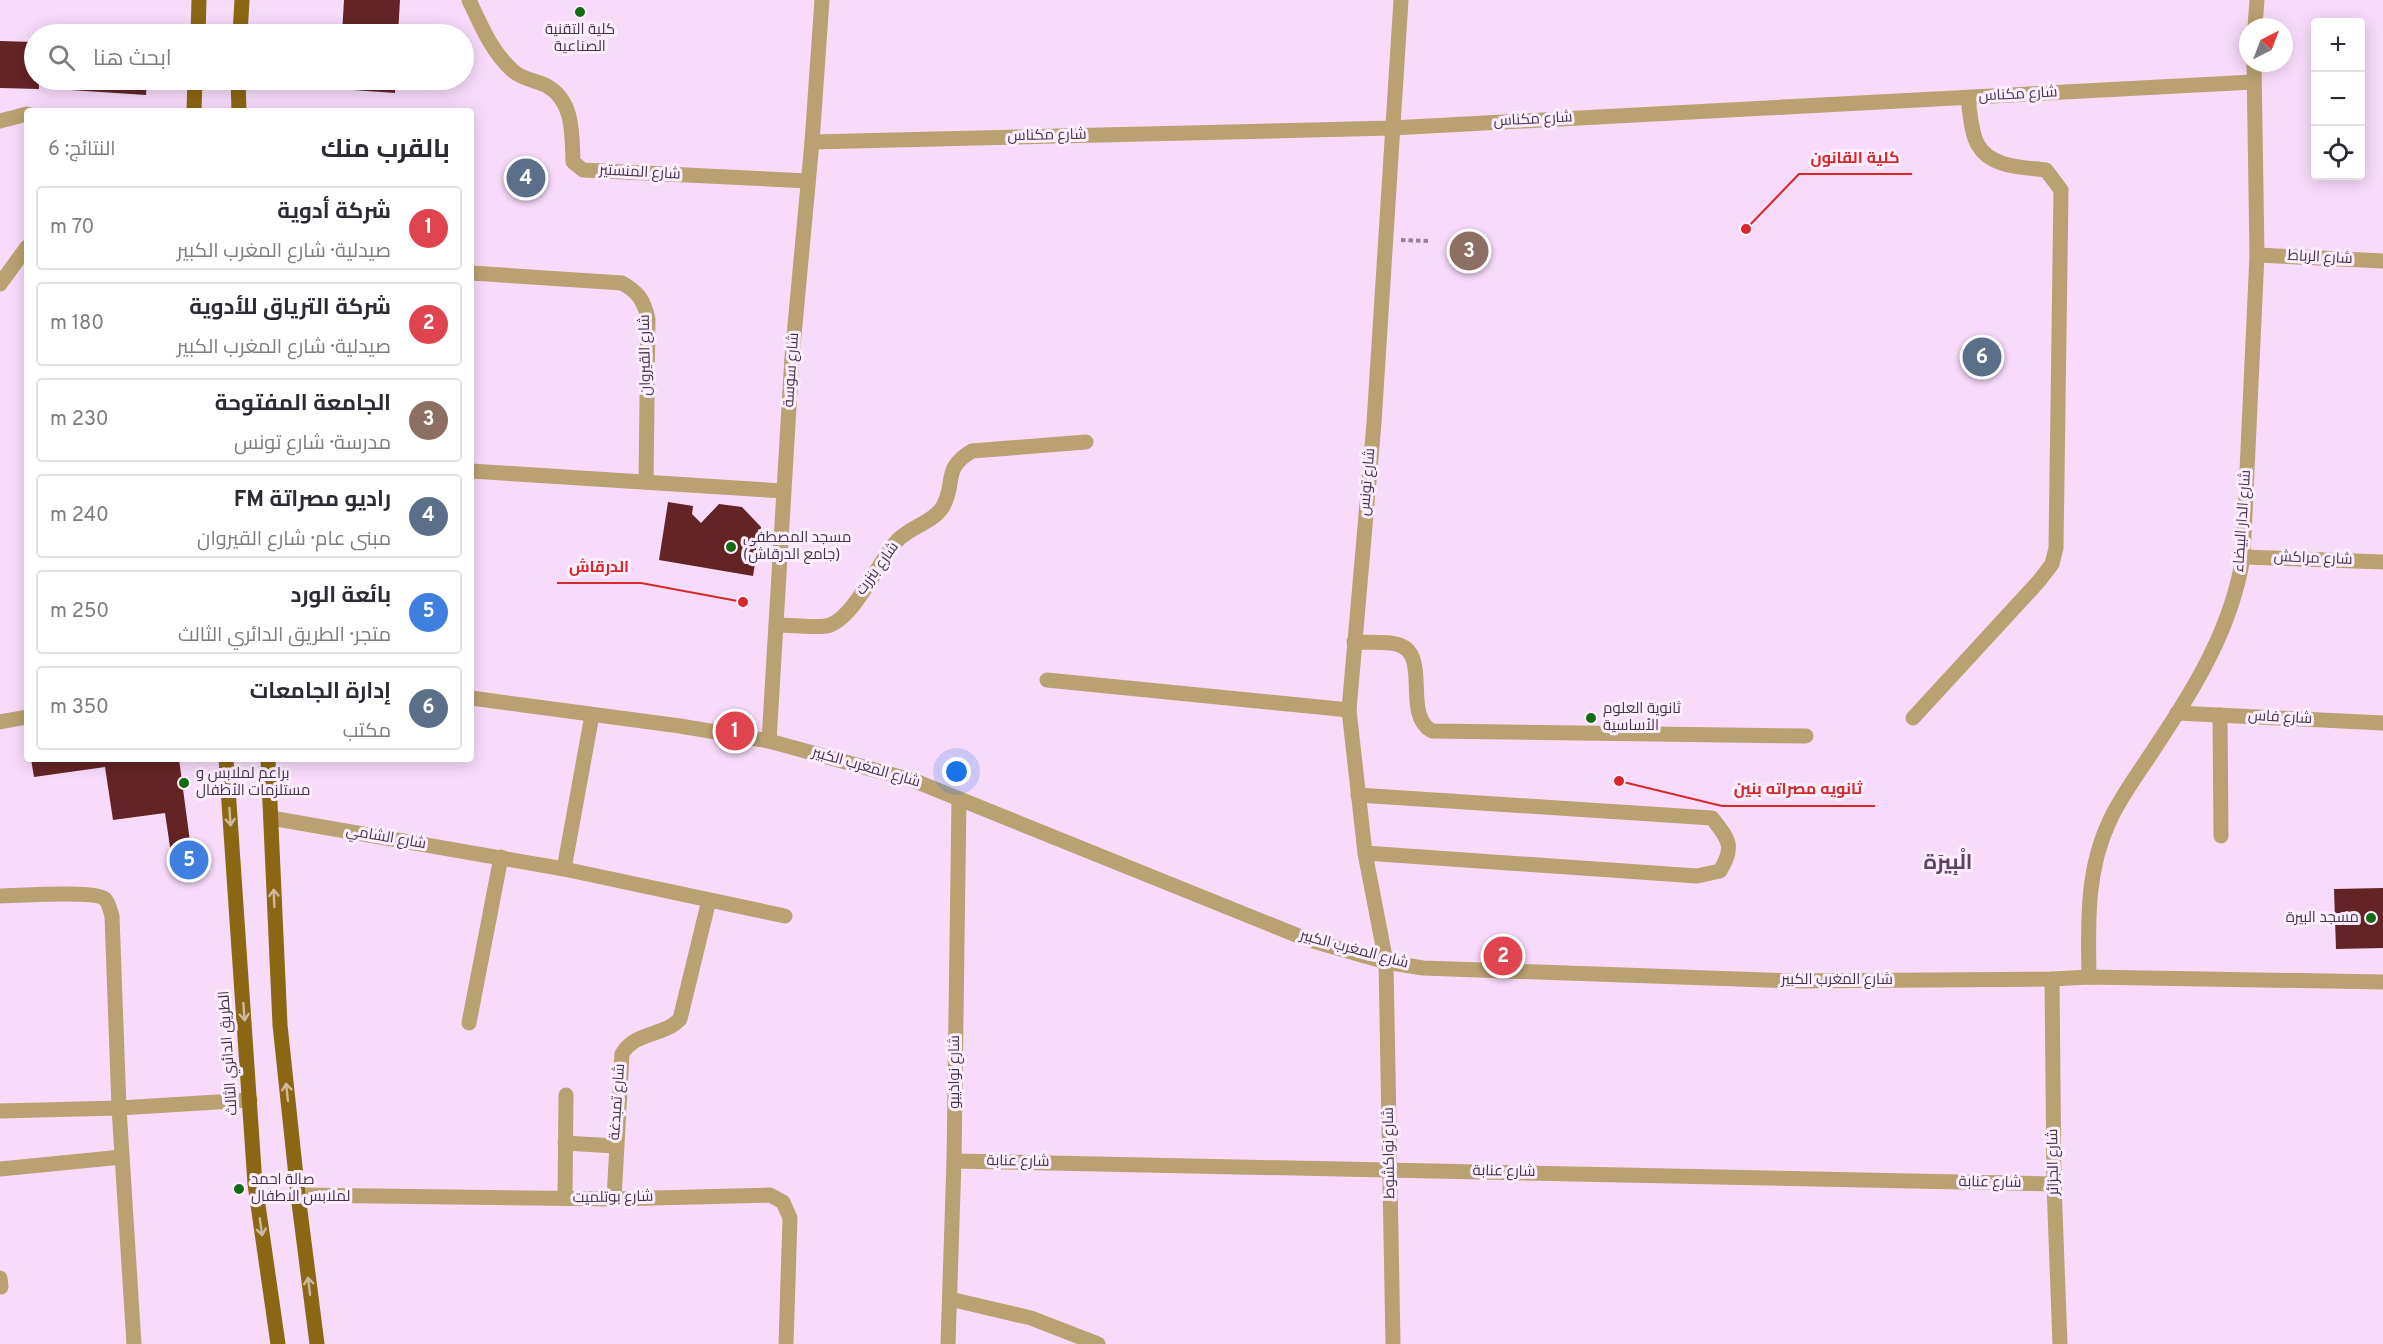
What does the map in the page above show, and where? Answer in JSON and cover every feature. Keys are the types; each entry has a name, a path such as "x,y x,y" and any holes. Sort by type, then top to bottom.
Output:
{"main road":[{"path":"198,24 199,0"},
{"path":"241,24 242,0"},
{"path":"194,108 195,90"},
{"path":"238,90 239,108"},
{"name":"الطريق الدائري الثالث","path":"226,762 255,1184 278,1344"},
{"path":"268,762 280,1025 297,1195 316,1344"}],"street":[{"name":"شارع المنستير","path":"469,0 489,43 514,73 549,87 564,100 572,124 573,162 583,170 808,182"},
{"name":"شارع سوسة","path":"770,741 792,357 812,142 822,0"},
{"name":"شارع تونس","path":"1386,962 1365,853 1349,710 1374,423 1401,0"},
{"path":"2255,18 2256,0"},
{"name":"شارع الدار البيضاء","path":"2090,977 2088,925 2090,882 2099,848 2110,819 2205,667 2233,603 2243,557 2257,255 2254,72"},
{"name":"شارع مكناس","path":"812,142 1392,128 2253,82"},
{"path":"1913,718 2039,582 2052,564 2056,548 2061,190 2046,170 2005,165 1986,155 1977,144 1968,98"},
{"path":"0,121 24,114"},
{"path":"0,284 24,251"},
{"name":"شارع الرباط","path":"2257,255 2383,261"},
{"name":"شارع القيروان","path":"474,273 622,283 637,292 645,305 648,319 646,482"},
{"name":"شارع بنزرت","path":"776,625 826,626 844,616 895,543 907,531 938,514 947,500 951,473 959,458 972,451 1086,442"},
{"path":"474,471 783,491"},
{"name":"شارع مراكش","path":"2243,557 2383,562"},
{"path":"1354,642 1398,644 1407,651 1414,661 1419,717 1423,726 1432,731 1806,736"},
{"path":"1047,680 1349,710"},
{"name":"شارع المغرب الكبير","path":"474,698 770,741 915,781 1306,939 1386,962 1434,969 1792,981 2090,977 2383,982"},
{"name":"شارع فاس","path":"2177,713 2383,723"},
{"path":"564,869 592,715"},
{"path":"2220,715 2221,836"},
{"path":"0,722 24,718"},
{"path":"1358,795 1712,818 1728,839 1729,856 1720,871 1696,876 1365,853"},
{"name":"شارع نواذيبو","path":"948,1344 954,1161 959,799"},
{"name":"شارع الشامي","path":"271,818 564,869 785,916"},
{"path":"470,1023 501,857"},
{"path":"0,896 89,894 104,898 109,905 112,916 119,1108 134,1344"},
{"name":"شارع تمبدغة","path":"614,1199 615,1146 622,1054 627,1044 634,1039 668,1029 680,1019 709,900"},
{"name":"شارع نواكشوط","path":"1386,962 1393,1344"},
{"name":"شارع الجزائر","path":"2052,979 2054,1184 2060,1344"},
{"path":"565,1198 566,1095"},
{"path":"0,1111 119,1108 250,1100"},
{"path":"565,1143 615,1146"},
{"path":"0,1169 122,1157"},
{"name":"شارع عنابة","path":"954,1161 2054,1184"},
{"name":"شارع بوتلميت","path":"297,1195 614,1199 770,1195 783,1202 790,1218 786,1344"},
{"path":"950,1299 1031,1318 1098,1344"}],"path":[{"path":"1386,240 1429,241"}],"building":[{"path":"344,0 400,0 399,24 343,24"},
{"path":"0,41 24,42 24,89 0,88"},
{"path":"70,90 146,90 146,95"},
{"path":"353,90 395,90 395,93"},
{"path":"668,502 693,506 692,514 701,523 719,504 742,507 761,527 753,576 659,560"},
{"path":"32,762 179,762 193,864 173,867 165,813 113,820 105,767 34,777"},
{"path":"2383,888 2383,948 2336,949 2334,889"}],"place":[{"name":"كلية التقنية الصناعية","path":"580,12"},
{"name":"راديو مصراتة FM","path":"526,178"},
{"name":"كلية القانون","path":"1746,229"},
{"name":"الجامعة المفتوحة","path":"1469,251"},
{"name":"إدارة الجامعات","path":"1982,357"},
{"name":"مسجد المصطفى (جامع الدرقاش)","path":"731,547"},
{"name":"الدرقاش","path":"743,602"},
{"name":"ثانوية العلوم الأساسية","path":"1591,718"},
{"name":"شركة أدوية","path":"735,731"},
{"name":"ثانويه مصراته بنين","path":"1619,781"},
{"name":"براعم لملابس و مستلزمات الأطفال","path":"184,783"},
{"name":"بائعة الورد","path":"189,860"},
{"name":"مسجد البيرة","path":"2371,918"},
{"name":"شركة الترياق للأدوية","path":"1503,956"},
{"name":"صالة احمد لملابس الاطفال","path":"239,1189"}],"district":[{"name":"الْبِيرَة","path":"1948,863"}]}
